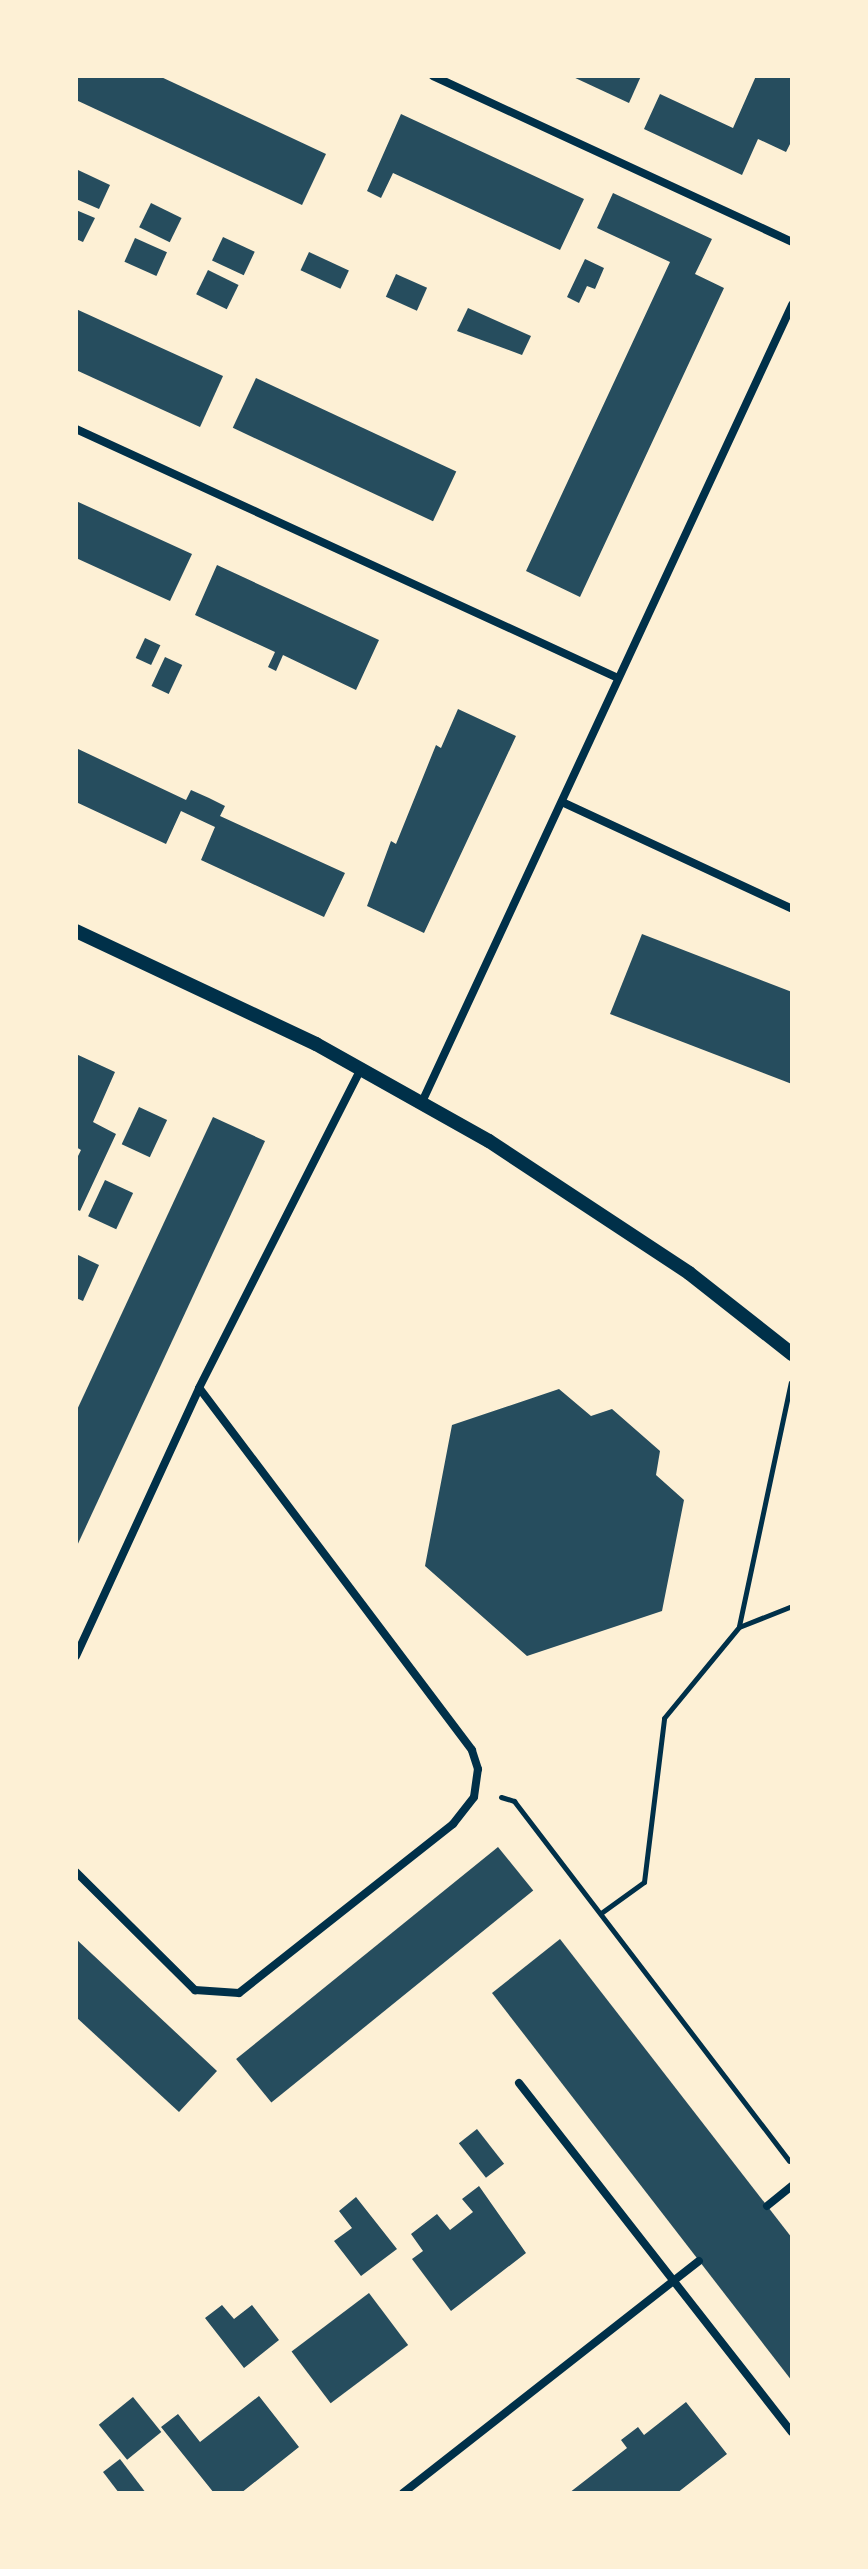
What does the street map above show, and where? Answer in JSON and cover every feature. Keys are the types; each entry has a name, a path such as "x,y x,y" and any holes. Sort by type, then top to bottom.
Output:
{"street":[{"path":"433,76 792,242"},
{"path":"422,1102 792,305"},
{"path":"76,429 618,678"},
{"path":"562,802 792,909"},
{"path":"76,931 361,1067 422,1102 593,1206 792,1354"},
{"path":"76,1656 199,1388 361,1067"},
{"path":"76,1872 195,1990 239,1993 453,1824 474,1797 478,1769 472,1750 199,1388"},
{"path":"519,2083 792,2432"},
{"path":"767,2206 792,2186"},
{"path":"403,2493 699,2261"}],"path":[{"path":"601,1913 644,1882 664,1718 739,1627 792,1376"},
{"path":"739,1627 792,1606"},
{"path":"530,1822 792,2165"}],"building":[{"path":"76,76 159,76 326,154 302,205 76,100"},
{"path":"571,76 641,76 629,103"},
{"path":"756,76 792,76 792,140 786,152 758,139 742,175 644,129 660,94 733,128"},
{"path":"401,114 584,199 560,250 393,173 381,198 367,191"},
{"path":"78,170 110,185 99,209 76,199"},
{"path":"613,193 712,239 695,274 724,288 580,597 526,571 670,262 597,228"},
{"path":"151,203 182,218 170,242 139,227"},
{"path":"76,210 95,218 83,242 76,239"},
{"path":"223,237 255,252 244,275 212,261"},
{"path":"135,238 167,252 156,276 124,262"},
{"path":"309,252 349,271 340,289 301,270"},
{"path":"585,259 604,268 595,289 587,286 579,303 567,297"},
{"path":"208,270 239,285 227,309 196,294"},
{"path":"396,274 427,288 417,311 386,297"},
{"path":"468,308 531,336 522,355 457,331"},
{"path":"76,309 223,376 200,427 76,370"},
{"path":"256,378 456,471 433,521 233,428"},
{"path":"76,501 192,554 170,601 76,558"},
{"path":"217,565 379,640 356,690 283,655 276,671 268,667 275,652 195,615"},
{"path":"145,638 160,645 151,665 136,658"},
{"path":"165,657 182,665 169,694 151,686"},
{"path":"458,709 516,736 424,933 367,906 391,841 396,844 436,745 441,748"},
{"path":"76,748 186,800 191,790 209,798 225,806 220,816 345,873 324,917 201,860 215,827 181,811 166,844 76,802"},
{"path":"642,934 792,992 792,1084 610,1014"},
{"path":"76,1054 115,1072 93,1122 116,1134 80,1211 76,1209 76,1160 81,1150 76,1147"},
{"path":"139,1107 167,1120 150,1157 122,1144"},
{"path":"213,1117 265,1141 76,1548 76,1412"},
{"path":"105,1180 133,1193 116,1229 88,1216"},
{"path":"76,1254 99,1265 83,1301 76,1298"},
{"path":"559,1389 591,1416 612,1409 660,1451 656,1475 684,1500 662,1611 527,1656 425,1566 452,1425"},
{"path":"498,1847 533,1891 271,2103 236,2059"},
{"path":"76,1939 217,2071 179,2112 76,2017"},
{"path":"560,1939 792,2238 792,2381 492,1993"},
{"path":"477,2129 504,2164 486,2178 459,2143"},
{"path":"479,2186 526,2253 451,2311 412,2259 423,2251 411,2234 437,2214 450,2230 473,2212 462,2199"},
{"path":"356,2197 397,2249 361,2276 334,2241 352,2228 339,2211"},
{"path":"369,2293 408,2345 331,2403 292,2351"},
{"path":"222,2305 234,2319 252,2305 279,2340 244,2368 205,2318"},
{"path":"259,2396 299,2447 241,2493 214,2493 161,2427 178,2414 200,2442"},
{"path":"133,2397 161,2432 127,2460 99,2425"},
{"path":"686,2402 727,2454 677,2493 569,2493 627,2448 621,2440 638,2427 644,2435"},
{"path":"120,2459 146,2493 119,2493 103,2472"}]}
